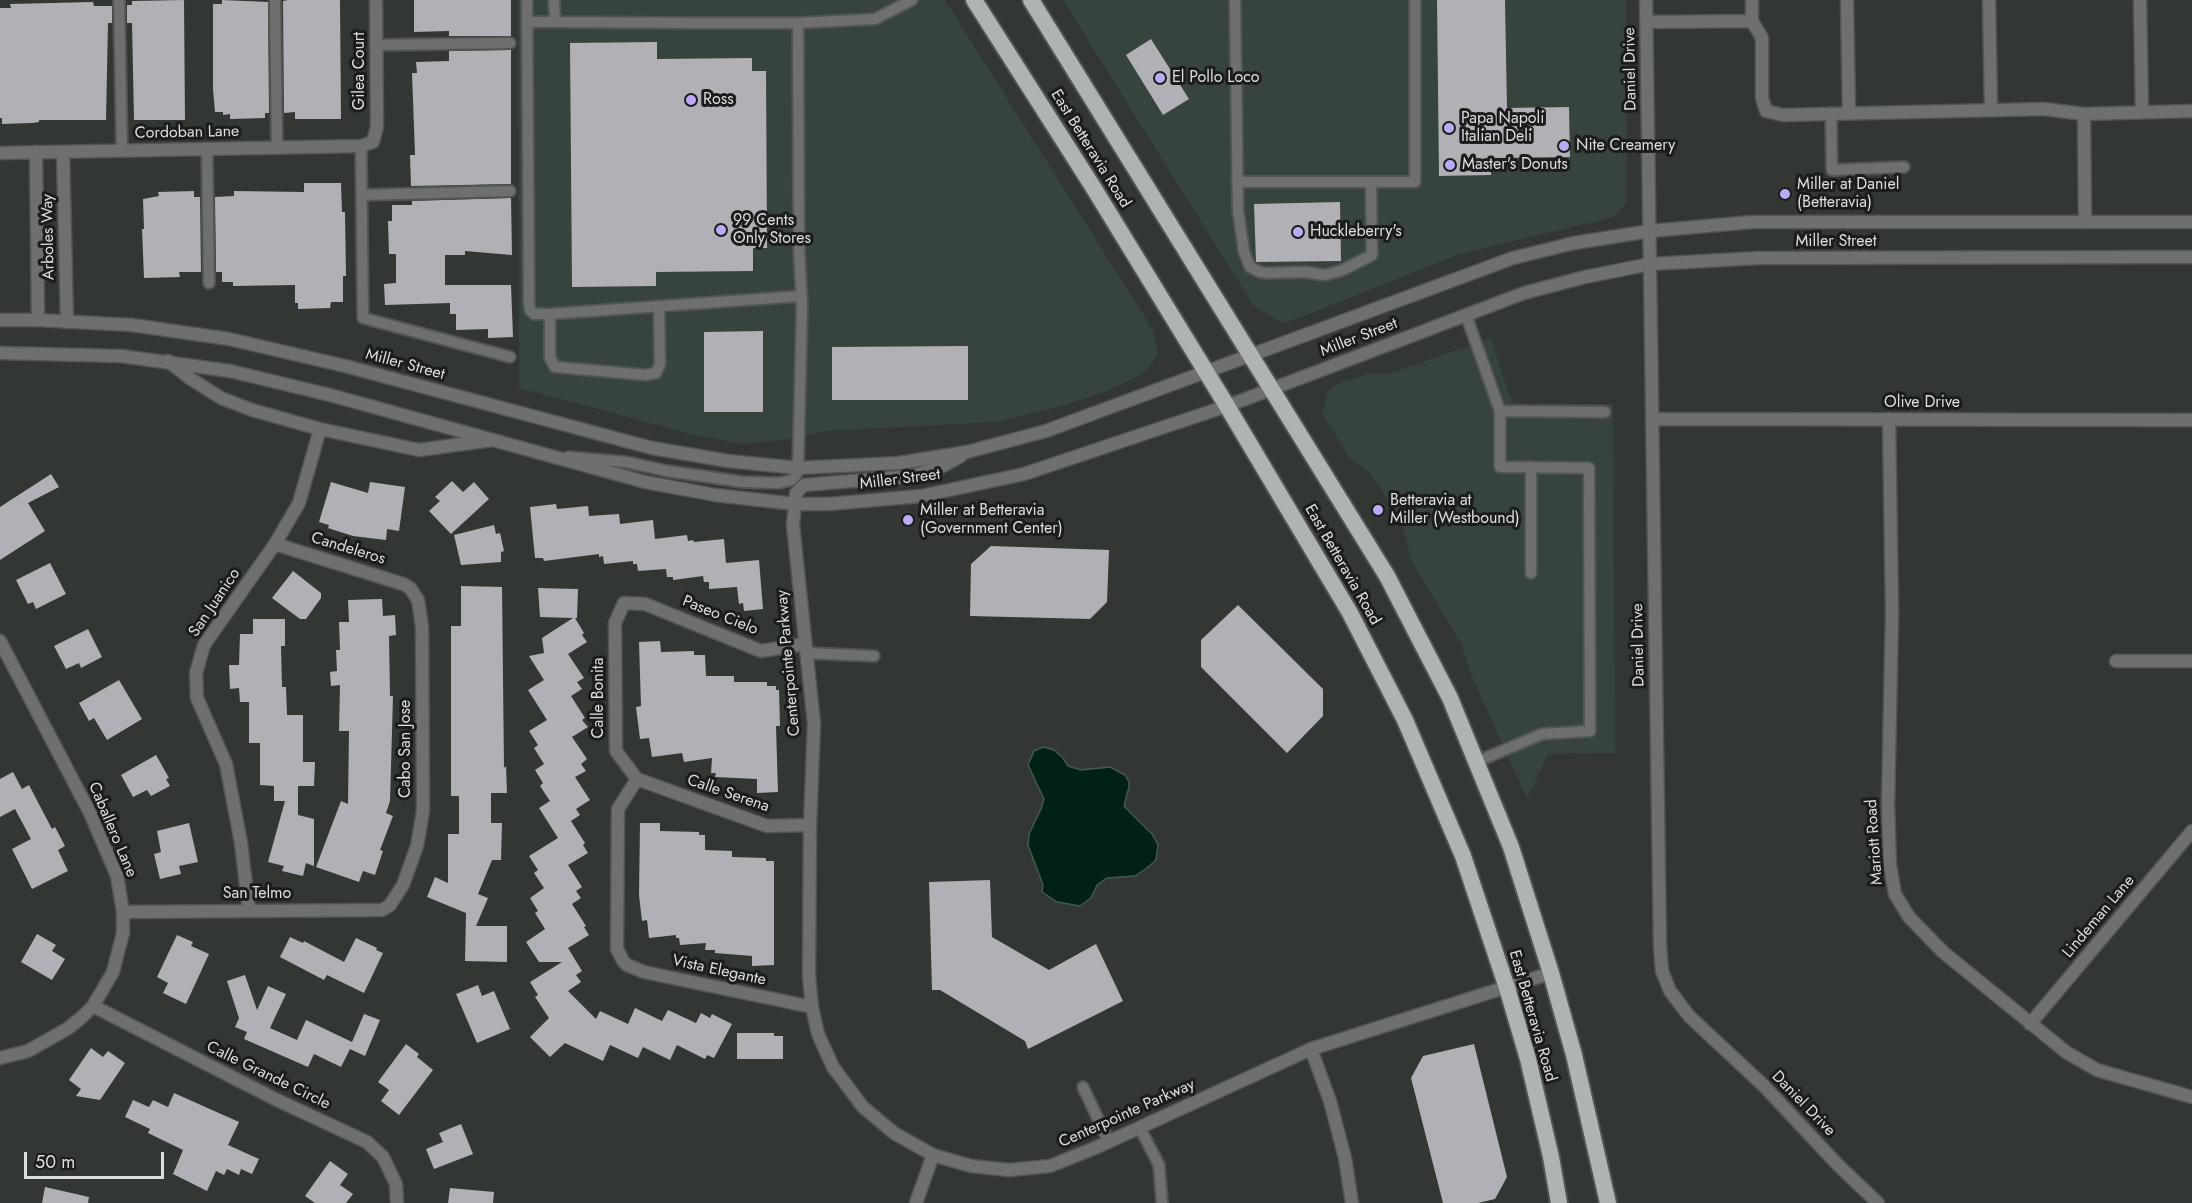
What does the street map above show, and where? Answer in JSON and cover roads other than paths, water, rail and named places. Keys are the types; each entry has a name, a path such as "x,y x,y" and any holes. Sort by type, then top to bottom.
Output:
{"highway":[{"name":"East Betteravia Road","path":"974,0 1087,177 1227,406 1350,613 1405,720 1463,856 1507,988 1530,1070 1551,1157 1559,1203"},
{"name":"East Betteravia Road","path":"1031,0 1387,576 1450,698 1511,847 1551,973 1577,1066 1608,1203"}],"street":[{"name":"Gilea Court","path":"367,144 377,126 376,0"},
{"name":"Daniel Drive","path":"1646,0 1662,971 1670,992 1689,1016 1764,1086 1877,1203"},
{"path":"1752,0 1752,21 1762,38 1762,98 1766,111 1783,115 2044,109 2084,114 2192,111"},
{"path":"1847,0 1849,113"},
{"path":"1989,0 1991,110"},
{"path":"2140,0 2142,112"},
{"path":"1647,22 1752,21"},
{"path":"2084,114 2085,222"},
{"name":"Cordoban Lane","path":"0,153 367,144"},
{"name":"Arboles Way","path":"36,152 38,320"},
{"name":"Arboles Way","path":"63,152 67,322"},
{"name":"Miller Street","path":"0,321 38,320 132,325 229,339 345,366 652,448 728,461 798,468 899,463 967,452 1046,431 1513,258 1574,243 1650,231 1752,222 2192,222"},
{"name":"Miller Street","path":"0,353 121,356 230,371 330,395 645,482 716,495 795,504 829,504 921,496 982,485 1024,474 1227,406 1524,293 1585,277 1650,264 1759,258 2192,257"},
{"name":"Miller Street","path":"168,361 221,398 252,410 320,429 419,450 495,440"},
{"name":"Olive Drive","path":"1653,419 2192,420"},
{"name":"Mariott Road","path":"1889,419 1892,613 1888,805 1890,865 1895,894 1909,917 1942,952 2066,1052 2097,1070 2192,1097"},
{"name":"San Juanico","path":"249,910 241,843 226,764 197,698 196,673 204,645 275,544 299,503 320,429"},
{"path":"795,504 796,493 804,484 912,476 942,467 967,452"},
{"name":"Centerpointe Parkway","path":"795,504 794,525 814,724 810,825 809,976 812,1007 818,1034 833,1067 863,1107 894,1133 933,1155 971,1166 1009,1170 1050,1166 1140,1128 1311,1048 1551,973"},
{"name":"Candeleros","path":"275,544 410,588"},
{"name":"Cabo San Jose","path":"390,905 403,885 413,856 423,811 422,627 418,600 410,588"},
{"name":"Paseo Cielo","path":"624,603 645,604 761,651 805,648"},
{"name":"Calle Bonita","path":"624,603 615,623 616,751 637,779"},
{"name":"Caballero Lane","path":"0,641 90,813 117,876 123,912 123,933 113,972 93,1006 67,1029 28,1051 0,1058"},
{"path":"2116,661 2192,661"},
{"name":"Calle Serena","path":"637,779 767,826 810,825"},
{"name":"Vista Elegante","path":"637,779 618,809 617,949 623,961 644,972 812,1007"},
{"name":"Lindeman Lane","path":"2030,1024 2192,831"},
{"name":"San Telmo","path":"123,912 382,910 390,905"},
{"name":"Calle Grande Circle","path":"93,1006 277,1100 367,1142 383,1158 396,1184 398,1203"},
{"path":"1311,1048 1330,1101 1345,1158 1352,1203"},
{"path":"916,1203 933,1155"}],"lane":[{"path":"119,0 122,151"},
{"path":"275,0 277,148"},
{"path":"527,0 529,303 534,314 802,296"},
{"path":"554,0 555,22"},
{"path":"527,22 798,23 875,19 912,0"},
{"path":"1235,0 1238,210 1246,261 1254,270 1267,273 1334,274 1372,255 1371,182"},
{"path":"1237,182 1415,182 1415,0"},
{"path":"798,23 798,236 802,296 798,468"},
{"path":"376,45 510,43"},
{"path":"1831,113 1832,170 1904,167"},
{"path":"367,144 362,195 363,318 510,357"},
{"path":"207,149 210,283"},
{"path":"362,195 510,191"},
{"path":"550,314 550,358 555,367 646,375 656,373 660,364 659,306"},
{"path":"1466,315 1500,411 1500,467 1589,468 1590,732 1542,734 1476,762"},
{"path":"1500,411 1605,412"},
{"name":"Miller Street","path":"553,455 627,462 667,471 755,483 779,483 792,480 798,468"},
{"path":"1531,468 1531,573"},
{"path":"805,648 874,656"},
{"path":"1083,1087 1109,1142"},
{"path":"1140,1128 1159,1166 1162,1203"}],"place":[{"name":"El Pollo Loco","path":"1160,78"},
{"name":"Ross","path":"691,100"},
{"name":"Papa Napoli Italian Deli","path":"1449,128"},
{"name":"Nite Creamery","path":"1564,146"},
{"name":"Master's Donuts","path":"1450,165"},
{"name":"Miller at Daniel (Betteravia)","path":"1785,194"},
{"name":"99 Cents Only Stores","path":"721,230"},
{"name":"Huckleberry's","path":"1298,232"},
{"name":"Betteravia at Miller (Westbound)","path":"1378,510"},
{"name":"Miller at Betteravia (Government Center)","path":"908,520"}]}
